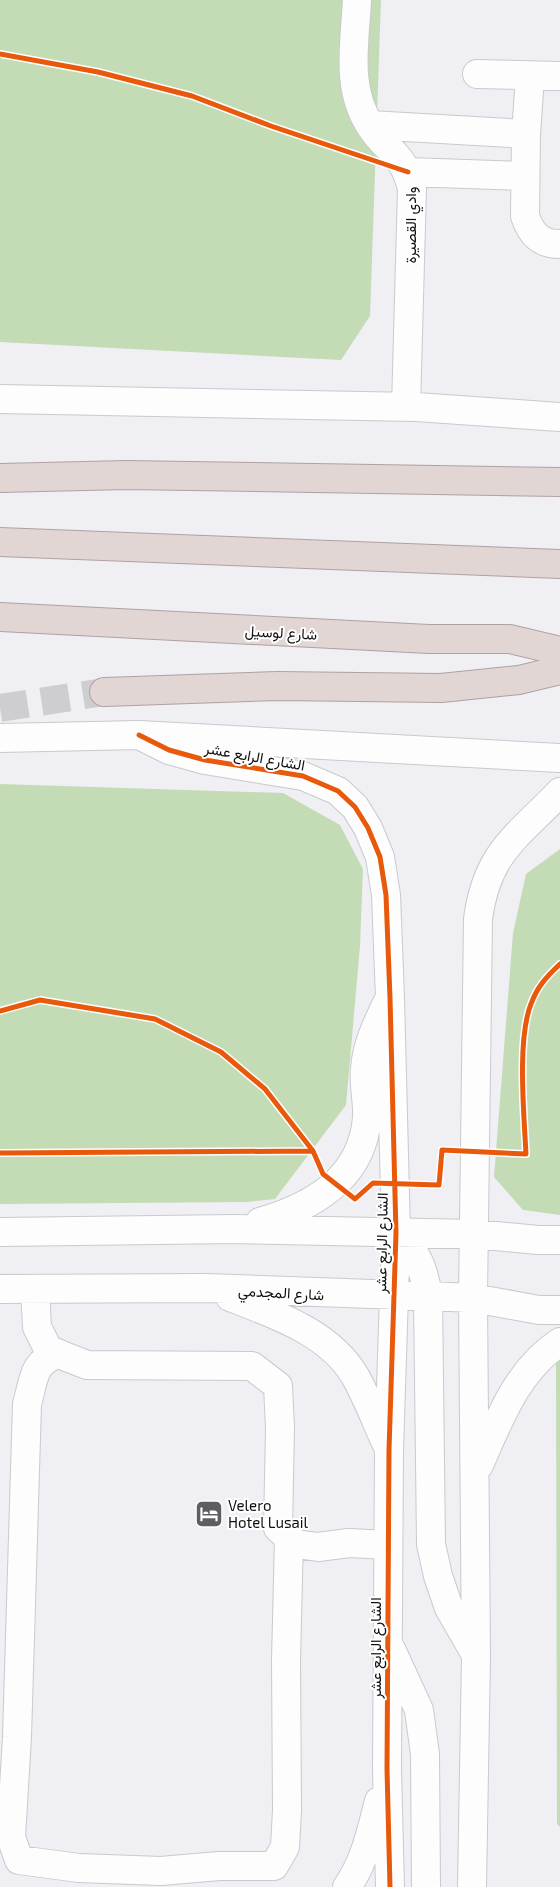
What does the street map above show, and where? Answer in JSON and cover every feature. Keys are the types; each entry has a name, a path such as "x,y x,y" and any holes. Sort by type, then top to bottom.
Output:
{"highway":[{"path":"0,478 126,475 560,482"},
{"path":"0,542 560,564"},
{"name":"شارع لوسيل","path":"0,617 429,639 510,639 560,651"},
{"path":"104,692 278,686 441,688 520,680 560,670"}],"street":[{"name":"وادي القصيرة","path":"357,0 353,64 354,85 360,106 382,142 394,150 403,162 408,172 412,189 406,407"},
{"path":"477,74 560,76"},
{"path":"530,76 526,134 524,216 529,229 535,236 545,242 560,244"},
{"path":"370,125 526,134"},
{"path":"408,172 525,176"},
{"path":"0,399 406,407 560,417"},
{"path":"0,738 139,735 560,758"},
{"name":"الشارع الرابع عشر","path":"139,735 169,750 205,760 303,776 338,791 355,806 368,828 380,857 386,895 396,1233 392,1295 387,1640 387,1768 390,1887"},
{"path":"472,1887 476,1656 476,1474 473,1298 478,918 481,896 497,858 521,828 560,792"},
{"path":"236,1229 290,1213 324,1194 336,1184 345,1172 356,1154 364,1134 366,1118 364,1070 374,1030 390,998"},
{"path":"0,1232 236,1229 475,1234 538,1240 560,1240"},
{"path":"396,1233 409,1244 418,1256 425,1274 428,1296 431,1544 438,1576 449,1608 476,1656"},
{"path":"207,1288 279,1316 313,1334 330,1347 354,1375 389,1450"},
{"name":"شارع المجدمي","path":"0,1289 207,1288 428,1296 473,1298 539,1310 560,1310"},
{"path":"35,1289 36,1327 48,1349 87,1365 252,1366 278,1386 280,1428 278,1528 296,1544 318,1546 350,1543 388,1545"},
{"path":"476,1474 505,1407 523,1378 542,1354 560,1342"},
{"path":"59,1354 50,1357 38,1366 27,1404 17,1737 12,1837 19,1860 80,1868 160,1871 274,1866 285,1847 287,1810 286,1660 289,1538"},
{"path":"387,1640 419,1710 426,1754 426,1887"},
{"path":"347,1887 366,1852 387,1768"}],"green space":[{"path":"0,0 381,0 370,316 341,360 0,342"},
{"path":"0,784 283,793 340,825 363,869 360,946 346,1105 275,1199 247,1202 0,1204"},
{"path":"560,849 560,1215 523,1210 494,1177 513,933 526,874"},
{"path":"560,1354 560,1827 557,1824 556,1356"}],"tunnel":[{"path":"0,708 104,692"}],"cycle path":[{"path":"0,54 98,72 192,96 271,126 408,172"},
{"path":"139,735 169,750 205,760 303,776 338,791 355,807 368,828 380,857 386,895 396,1233 389,1450 387,1769 390,1887"},
{"path":"0,1011 40,1000 155,1019 221,1052 265,1089 313,1151 323,1174 355,1199 373,1183 439,1185 442,1150 526,1154 522,1077 527,1019 533,998 539,987 560,964"},
{"path":"0,1153 313,1151"}],"place":[{"name":"Velero Hotel Lusail","path":"209,1514"}]}
